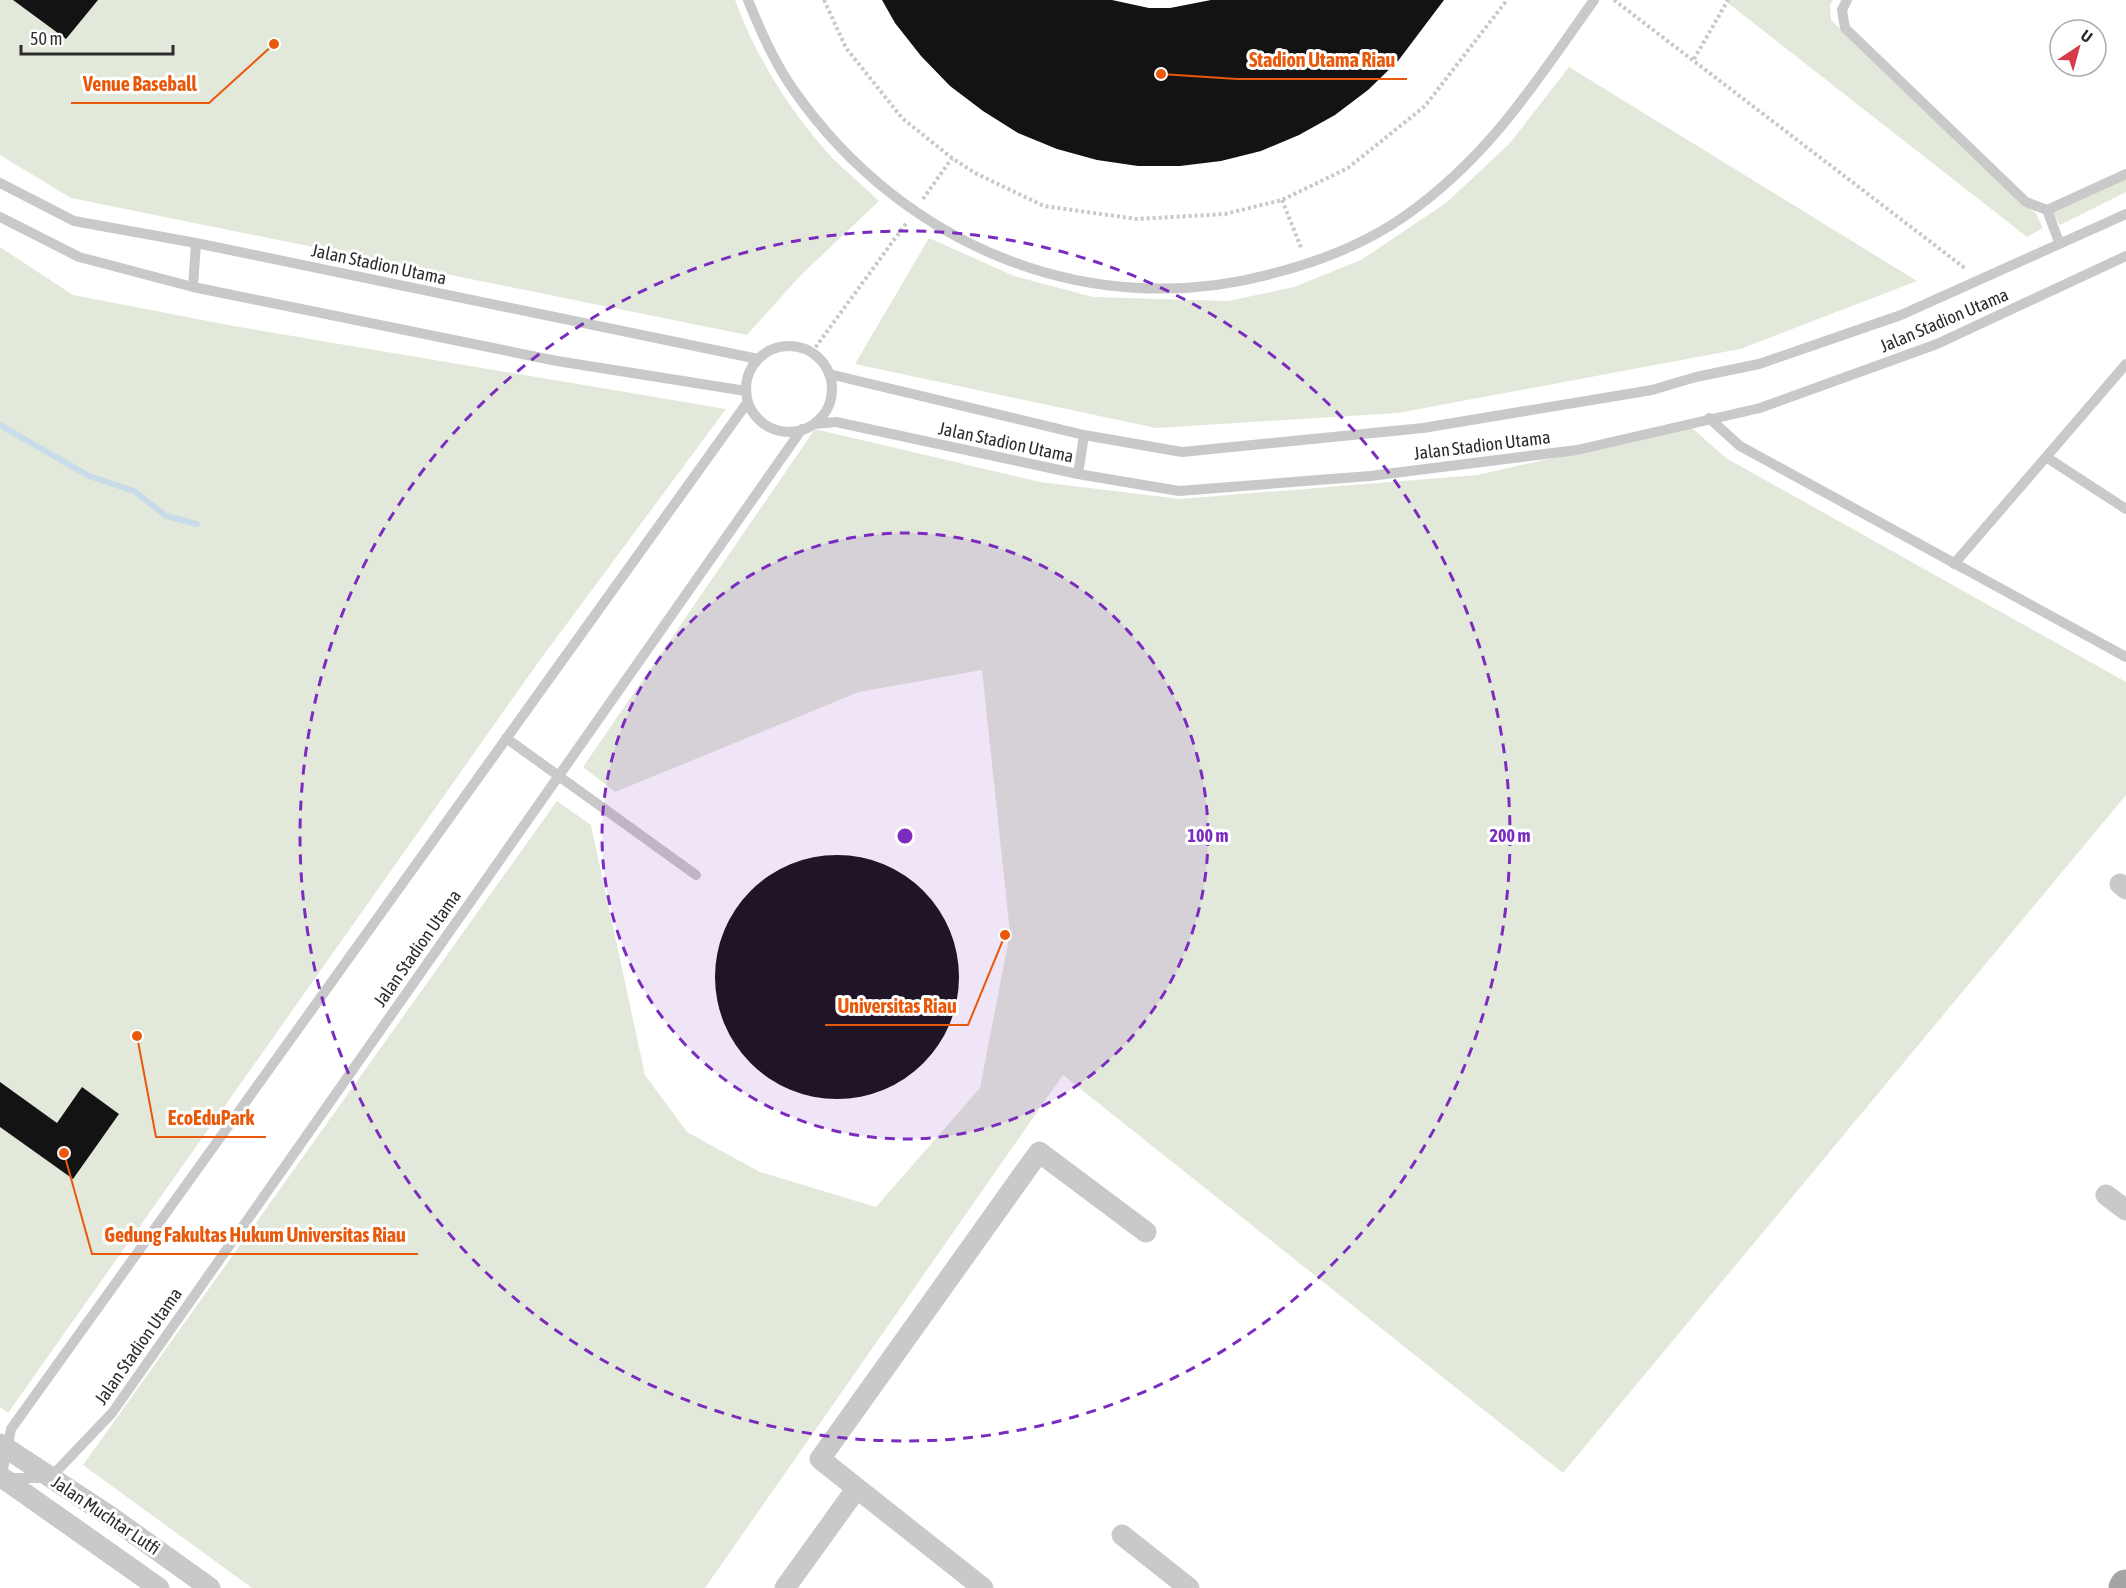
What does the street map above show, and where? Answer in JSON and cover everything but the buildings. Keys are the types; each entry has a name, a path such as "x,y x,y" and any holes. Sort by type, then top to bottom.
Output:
{"street":[{"path":"983,1588 820,1459 1039,1152 1146,1232"},
{"path":"2106,1195 2126,1210"},
{"name":"Jalan Muchtar Lutfi","path":"4,1446 111,1517 210,1588"},
{"name":"Jalan Muchtar Lutfi","path":"1,1478 159,1588"},
{"path":"784,1588 857,1488"},
{"path":"1122,1535 1190,1588"}],"lane":[{"path":"748,0 765,40 793,90 828,136 869,177 914,212 964,242 1017,264 1072,280 1130,288 1187,288 1244,282 1308,265 1353,246 1403,218 1449,183 1490,143 1594,0"},
{"path":"1847,0 1842,10 1845,28 2026,202 2047,210 2126,174"},
{"name":"Jalan Stadion Utama","path":"0,183 74,221 196,243 758,359"},
{"path":"2047,210 2059,243"},
{"name":"Jalan Stadion Utama","path":"829,374 1084,435 1182,452 1423,428 1652,390 1696,377 1759,364 1901,315 2126,214"},
{"path":"0,217 79,257 193,287 557,361 746,391"},
{"path":"193,287 196,243"},
{"name":"Jalan Stadion Utama","path":"814,424 836,422 1078,474 1179,491 1370,476 1577,450 1760,408 1937,344 2126,256"},
{"path":"785,346 799,347 812,352 829,374 832,387 830,401 824,414 814,424 788,431 773,428 761,421 747,403 746,391 751,369 758,359 771,350 785,346"},
{"path":"1954,564 2126,364"},
{"path":"50,1478 1,1478 4,1446 17,1419 747,403"},
{"path":"1709,418 1740,446 2126,657"},
{"name":"Jalan Stadion Utama","path":"50,1478 112,1413 802,429"},
{"path":"1078,474 1084,435"},
{"path":"2046,457 2126,509"},
{"path":"506,738 696,875"}],"path":[{"path":"824,0 846,48 902,118 952,158 975,173 1044,206 1137,219 1225,214 1282,200 1348,168 1425,106 1507,0"},
{"path":"1614,0 1694,59 1978,279"},
{"path":"1694,59 1728,0"},
{"path":"930,189 952,158"},
{"path":"1282,200 1308,265"},
{"path":"812,352 914,212"}],"green space":[{"path":"0,0 735,0 762,60 785,98 831,157 879,201 800,276 747,335 71,198 0,155"},
{"path":"1724,0 1833,0 1830,5 1831,20 2022,203 2036,213 2043,228 2027,237"},
{"path":"1569,67 1917,281 1740,349 1398,413 1156,428 855,364 929,238 1014,276 1093,297 1228,301 1294,287 1361,260 1446,203 1510,143"},
{"path":"2126,177 2126,192 2060,225 2051,212"},
{"path":"0,247 73,295 239,327 726,409 537,664 8,1413 0,1407"},
{"path":"1691,427 1726,458 2126,682 2126,795 1563,1473 1063,1075 705,1588 252,1588 83,1465 557,801 591,825 645,1075 687,1132 760,1172 876,1207 980,1088 1010,933 982,670 859,692 615,792 583,767 815,429 1040,482 1180,499 1477,475"}],"waterway":[{"path":"0,425 89,476 134,491 166,516 197,524"}],"place":[{"name":"Venue Baseball","path":"274,44"},
{"name":"Stadion Utama Riau","path":"1161,74"},
{"name":"Universitas Riau","path":"1005,935"},
{"name":"EcoEduPark","path":"137,1036"},
{"name":"Gedung Fakultas Hukum Universitas Riau","path":"64,1153"}]}
